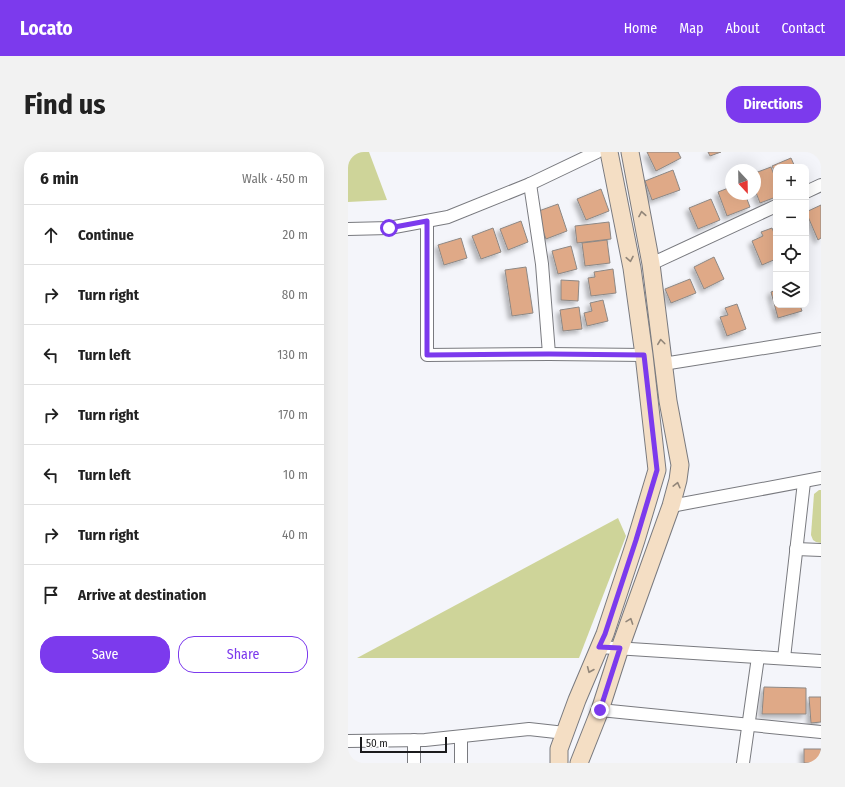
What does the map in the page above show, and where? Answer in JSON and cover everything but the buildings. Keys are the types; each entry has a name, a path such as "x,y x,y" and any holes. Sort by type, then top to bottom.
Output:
{"street":[{"path":"348,229 389,228 448,217 530,184 597,152"},
{"path":"559,763 559,749 577,700 605,634 657,470 644,355 632,268 609,152"},
{"path":"579,763 600,710 620,648 671,506 678,480 680,465 668,401 651,264 630,152"},
{"path":"530,184 542,264 549,354"},
{"path":"809,191 821,185"},
{"path":"651,264 773,207"},
{"path":"427,221 427,355 644,355"},
{"path":"663,364 821,339"},
{"path":"671,506 821,478"},
{"path":"784,658 804,482"},
{"path":"796,549 821,550"},
{"path":"599,647 821,661"},
{"path":"743,763 758,657"},
{"path":"600,710 821,732"},
{"path":"348,741 414,740 461,737 529,729 565,732"},
{"path":"460,763 461,737"},
{"path":"414,740 414,763"}],"green space":[{"path":"348,152 369,152 387,200 348,202"},
{"path":"821,490 821,543 813,540 811,535 814,494"},
{"path":"618,518 626,536 579,658 357,658"}],"route":[{"path":"389,228 427,221 427,355 644,355 657,470 636,540 605,634 599,647 620,648 600,710"}]}
